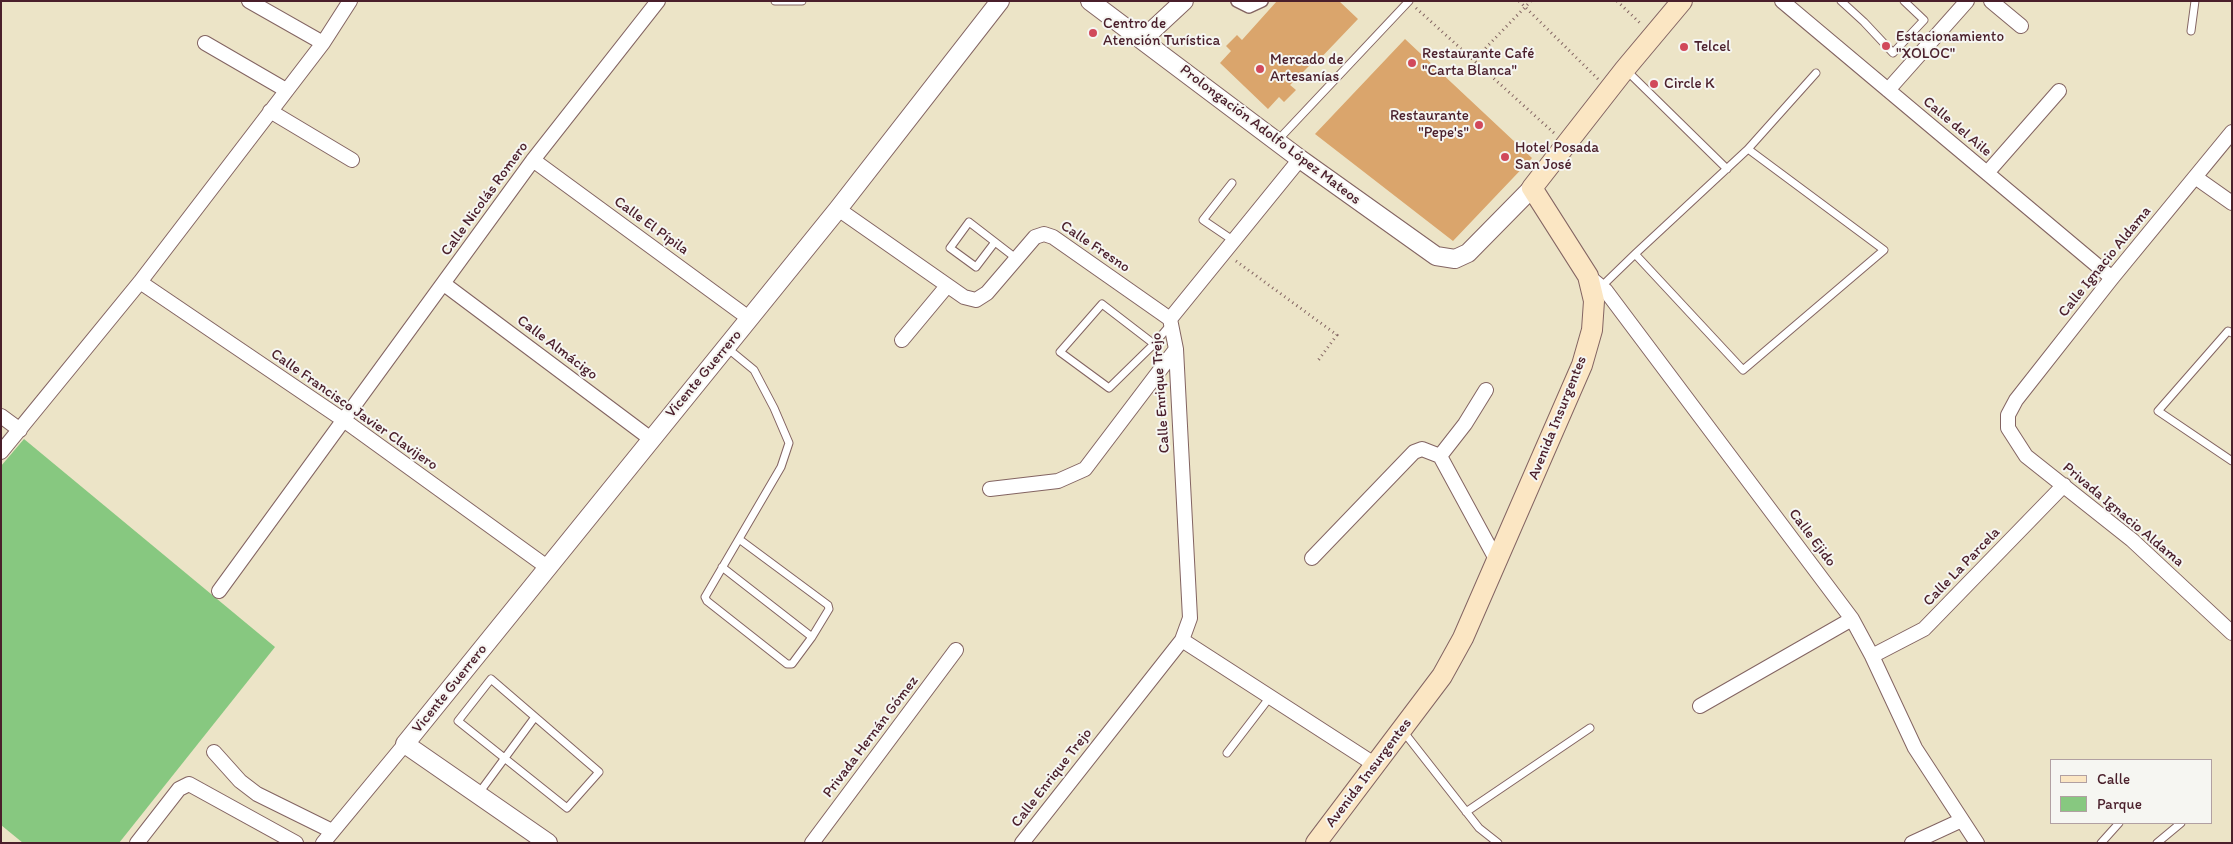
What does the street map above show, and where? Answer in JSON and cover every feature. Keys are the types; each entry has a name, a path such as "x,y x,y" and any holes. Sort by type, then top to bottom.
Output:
{"main road":[{"path":"1532,188 1625,69 1682,1"},
{"name":"Avenida Insurgentes","path":"1316,843 1402,729 1446,668 1464,638 1582,365 1592,330 1595,281 1532,188"}],"street":[{"path":"249,1 323,43"},
{"path":"1,452 140,282 323,43 350,1"},
{"name":"Calle Nicolás Romero","path":"219,591 533,160 658,1"},
{"name":"Vicente Guerrero","path":"405,744 838,209 1000,1"},
{"name":"Prolongación Adolfo López Mateos","path":"1090,1 1278,140 1300,159 1436,256 1455,259 1468,254 1532,188"},
{"path":"1142,40 1184,1"},
{"path":"1237,1 1249,7 1262,1"},
{"name":"Calle del Aile","path":"1782,1 2112,278"},
{"path":"1888,90 1967,1"},
{"path":"1991,1 2021,26"},
{"path":"205,43 286,90"},
{"path":"1987,173 2059,91"},
{"path":"270,111 352,160"},
{"name":"Calle Ignacio Aldama","path":"2008,415 2016,400 2112,278 2232,132"},
{"name":"Calle Enrique Trejo","path":"1022,843 1182,640 1190,618 1176,349 1171,321 1300,159"},
{"name":"Calle El Pípila","path":"533,160 750,318"},
{"path":"2195,177 2232,204"},
{"name":"Calle Fresno","path":"838,209 964,297 976,300 987,293 1035,237 1044,234 1053,237 1171,321"},
{"name":"Calle Ejido","path":"1595,281 1852,619 1872,656 1915,748 1978,843"},
{"name":"Calle Francisco Javier Clavijero","path":"140,282 344,421 547,567"},
{"name":"Calle Almácigo","path":"444,284 651,439"},
{"path":"902,340 947,286"},
{"path":"990,489 1058,481 1085,469 1176,349"},
{"path":"1440,456 1465,424 1486,390"},
{"name":"Privada Ignacio Aldama","path":"2008,415 2008,428 2026,456 2132,540 2232,633"},
{"path":"1,416 20,430"},
{"path":"1312,558 1414,452 1422,449 1440,456 1497,561"},
{"name":"Calle La Parcela","path":"1872,656 1924,630 2064,485"},
{"path":"1700,706 1852,619"},
{"path":"1182,640 1374,764"},
{"name":"Privada Hernán Gómez","path":"812,843 956,650"},
{"path":"323,843 405,744 548,843"},
{"path":"214,752 240,781 257,794 332,831"},
{"path":"137,843 179,789 189,784 296,843"},
{"path":"1912,843 1962,820"}],"lane":[{"path":"775,1 802,1"},
{"path":"1841,1 1893,52 1924,20 1904,1"},
{"path":"2191,32 2195,1"},
{"path":"1278,140 1409,2"},
{"path":"1625,69 1727,168"},
{"path":"1595,281 1635,254 1748,149 1816,73"},
{"path":"1635,254 1743,370 1884,250 1748,149"},
{"path":"1232,183 1203,220 1235,241"},
{"path":"995,242 976,267 950,248 969,222 995,242 1017,259"},
{"path":"1154,344 1102,304 1060,352 1109,388 1154,344 1171,321"},
{"path":"2232,333 2228,331 2158,411 2232,462"},
{"path":"726,346 754,370 774,408 789,443 780,467 739,540 706,593 706,601 787,664 792,664 812,637 829,609 828,605 739,540"},
{"path":"722,567 812,637"},
{"path":"491,679 599,772 567,808 504,759 458,721 491,679"},
{"path":"1227,753 1270,697"},
{"path":"478,794 536,717"},
{"path":"1466,812 1590,728"},
{"path":"1402,729 1479,828 1498,843"},
{"path":"2101,843 2118,824"},
{"path":"2157,843 2180,824"}],"path":[{"path":"1519,1 1609,90"},
{"path":"1474,58 1531,1"},
{"path":"1617,1 1654,36"},
{"path":"1409,2 1474,58 1566,144"},
{"path":"1225,254 1337,335 1316,362"}],"green space":[{"path":"24,439 275,647 119,843 23,843 1,825 1,466"}],"building":[{"path":"1277,1 1339,1 1358,19 1314,65 1312,63 1290,85 1296,90 1284,102 1279,97 1268,109 1220,63 1231,51 1226,46 1237,35 1242,40"},
{"path":"1405,39 1532,158 1453,241 1315,134"}],"place":[{"name":"Centro de Atención Turística","path":"1093,33"},
{"name":"Estacionamiento \"XOLOC\"","path":"1886,46"},
{"name":"Telcel","path":"1684,47"},
{"name":"Restaurante Café \"Carta Blanca\"","path":"1412,63"},
{"name":"Mercado de Artesanías","path":"1260,69"},
{"name":"Circle K","path":"1654,84"},
{"name":"Restaurante \"Pepe's\"","path":"1479,125"},
{"name":"Hotel Posada San José","path":"1505,157"}]}
